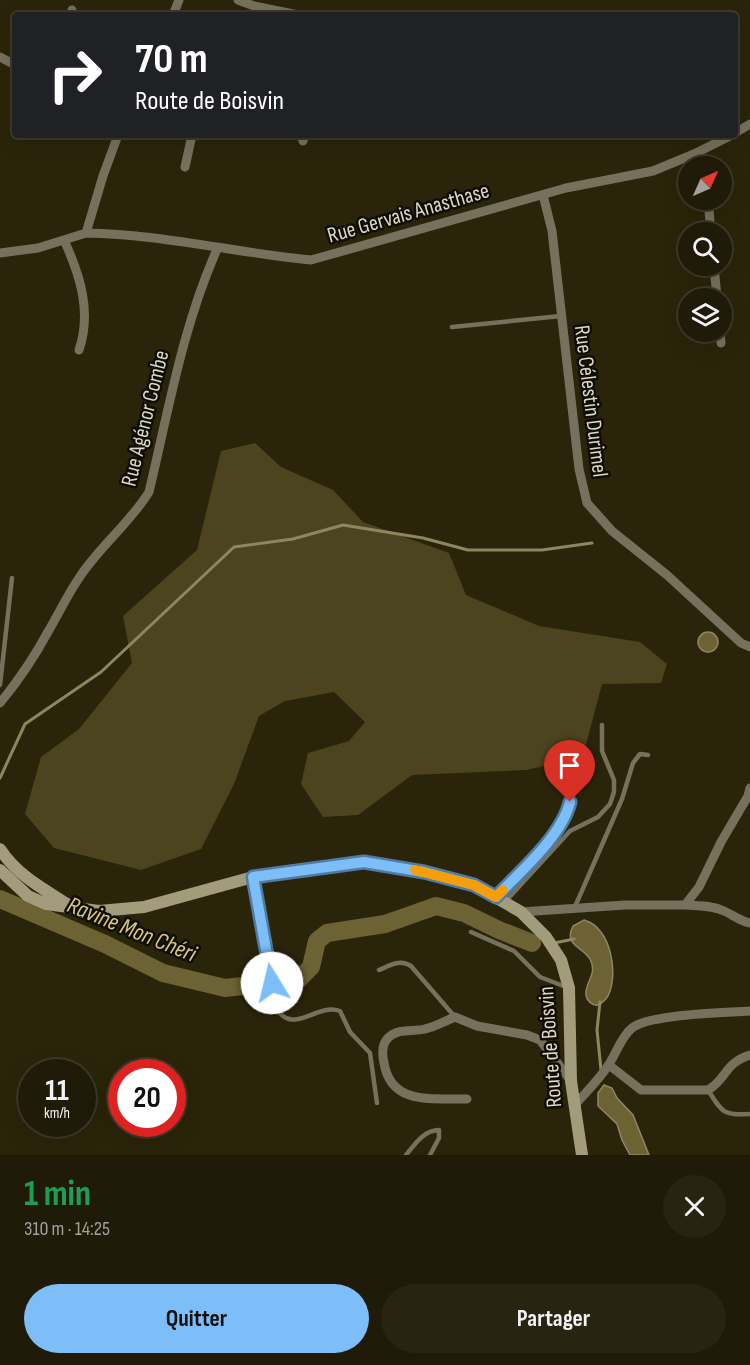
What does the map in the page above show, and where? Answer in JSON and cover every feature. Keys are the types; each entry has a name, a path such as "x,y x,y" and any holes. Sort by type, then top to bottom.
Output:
{"main road":[{"name":"Route de Boisvin","path":"0,849 17,871 70,906"},
{"name":"Route de Boisvin","path":"0,870 28,896 46,904 99,911 144,907 253,877 364,862 424,872 474,885 521,912 546,937 561,960 569,988 571,1081 582,1155"}],"street":[{"path":"238,0 283,12"},
{"path":"86,233 117,138"},
{"path":"185,166 191,138"},
{"name":"Rue Gervais Anasthase","path":"0,253 38,248 86,233 118,234 218,247 273,257 311,260 567,188 653,171 726,138"},
{"name":"Rue Célestin Durimel","path":"543,195 552,231 579,469 587,503 612,531 667,574 741,643 750,647"},
{"path":"64,240 74,260 85,303 85,325 79,350"},
{"name":"Rue Agénor Combe","path":"0,703 18,682 79,577 141,505 149,492 181,350 201,284 218,247"},
{"path":"685,905 699,887 721,842 748,796 750,788"},
{"path":"521,912 625,905 710,906 750,924"},
{"path":"574,1106 609,1065 631,1029 641,1023 663,1018 750,1011"},
{"path":"467,1099 405,1095 390,1082 384,1062 383,1048 390,1035 426,1029 455,1017 477,1026 527,1035 540,1040 571,1081"},
{"path":"609,1065 641,1090 708,1090 714,1086 730,1065 750,1055"}],"lane":[{"path":"452,327 561,316"},
{"path":"0,686 12,578"},
{"path":"501,899 570,831 598,817 610,804 614,792 614,780 602,751 602,725"},
{"path":"574,909 622,799 633,764 640,754 648,755"},
{"path":"501,899 562,822 569,806 569,792"},
{"path":"253,877 274,1005 282,1018 293,1020 333,1010 340,1011 344,1015 350,1032 370,1053 377,1103"},
{"path":"471,932 514,951 540,977 569,988"},
{"path":"379,970 405,962 455,1017"},
{"path":"708,1090 719,1108 727,1114 750,1114"},
{"path":"406,1155 426,1133 439,1130 439,1138 430,1155"}],"shaded area":[{"path":"255,443 281,467 333,490 363,522 449,553 466,595 539,626 640,642 667,664 661,683 602,684 583,756 527,770 412,775 358,815 323,817 301,784 308,753 349,741 365,722 334,692 285,701 259,716 234,784 201,849 141,870 54,848 25,814 41,757 79,729 132,663 123,616 197,550 221,451"},
{"path":"708,632 715,635 718,642 715,649 708,652 701,649 698,642 701,635"},
{"path":"584,920 593,924 601,932 610,952 612,964 613,976 608,996 598,1005 592,1004 586,996 593,969 590,959 572,942 570,937 573,926"},
{"path":"604,1085 612,1088 617,1098 633,1115 649,1155 630,1155 617,1124 598,1106 598,1093"}],"waterway":[{"path":"0,778 25,724 101,672 234,547 293,539 343,525 423,538 468,550 542,550 592,543"},
{"name":"Ravine Mon Chéri","path":"0,899 105,944 163,973 225,988 251,985 262,980 298,980 311,967 317,941 327,933 385,924 436,906 464,913 532,943"},
{"name":"Ravine Mon Chéri","path":"554,943 574,939"},
{"name":"Ravine Mon Chéri","path":"600,1002 597,1030 601,1070"}],"slow traffic":[{"path":"415,870 474,885 496,897 503,890"}],"route":[{"path":"272,983 253,877 364,862 424,872 474,885 496,897 545,845 562,822 570,802"}]}
